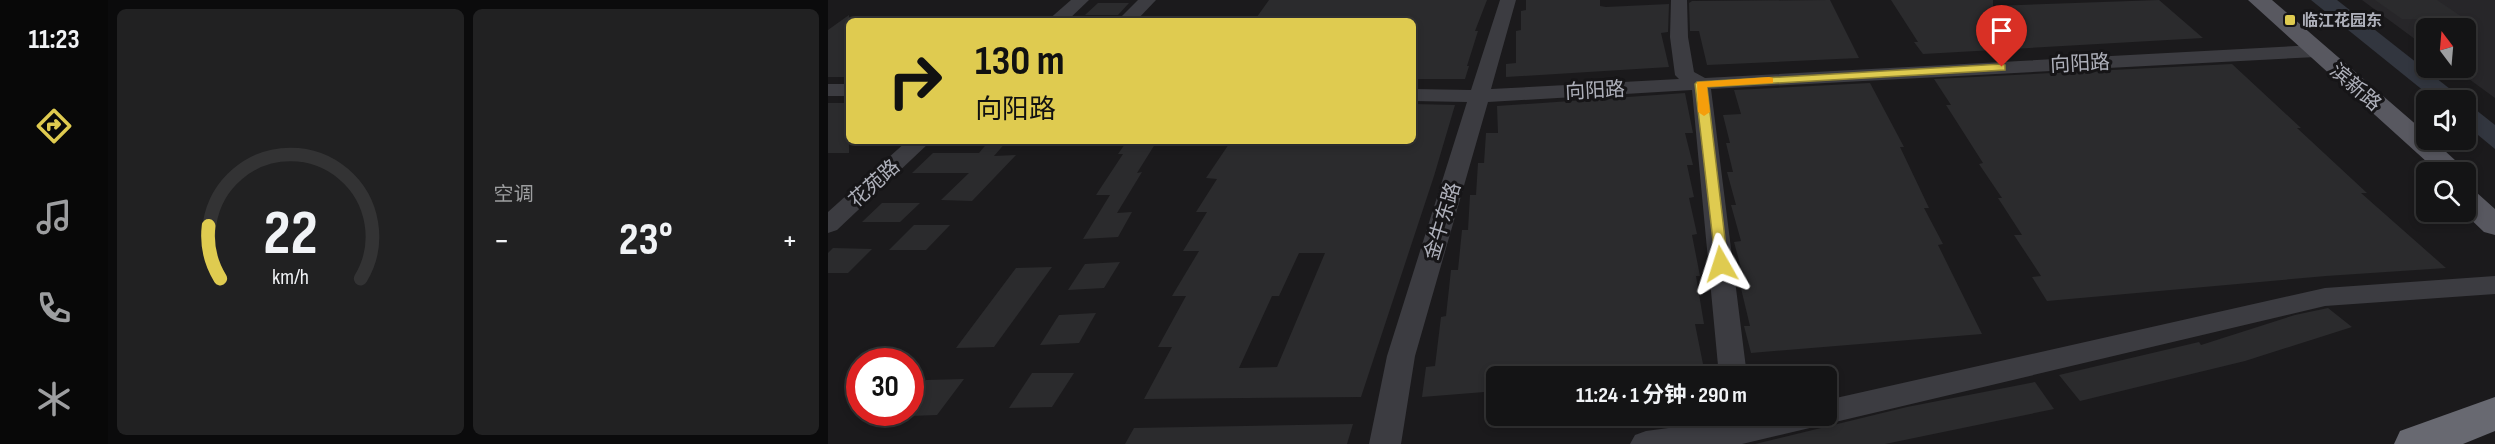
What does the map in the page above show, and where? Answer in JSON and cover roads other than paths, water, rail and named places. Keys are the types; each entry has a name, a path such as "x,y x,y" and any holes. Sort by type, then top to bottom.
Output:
{"highway":[{"path":"2415,444 2495,414"}],"main road":[{"name":"滨新路","path":"2247,0 2442,162"},
{"name":"滨新路","path":"2259,0 2309,51 2427,162"},
{"path":"2476,192 2495,208"},
{"path":"2476,207 2495,225"}],"street":[{"path":"1060,18 1081,0"},
{"path":"1129,18 1148,0"},
{"name":"金牛东路","path":"1385,444 1401,356 1508,0"},
{"path":"1680,0 1679,37 1685,75 1701,84 1732,366"},
{"name":"向阳路","path":"1416,95 1479,96 2309,51"},
{"path":"828,90 846,90"},
{"name":"花苑路","path":"828,225 917,144"},
{"path":"1837,410 2325,297 2495,285"},
{"path":"1646,444 1729,426"}],"place":[{"name":"临江花园东","path":"2290,20"}]}
